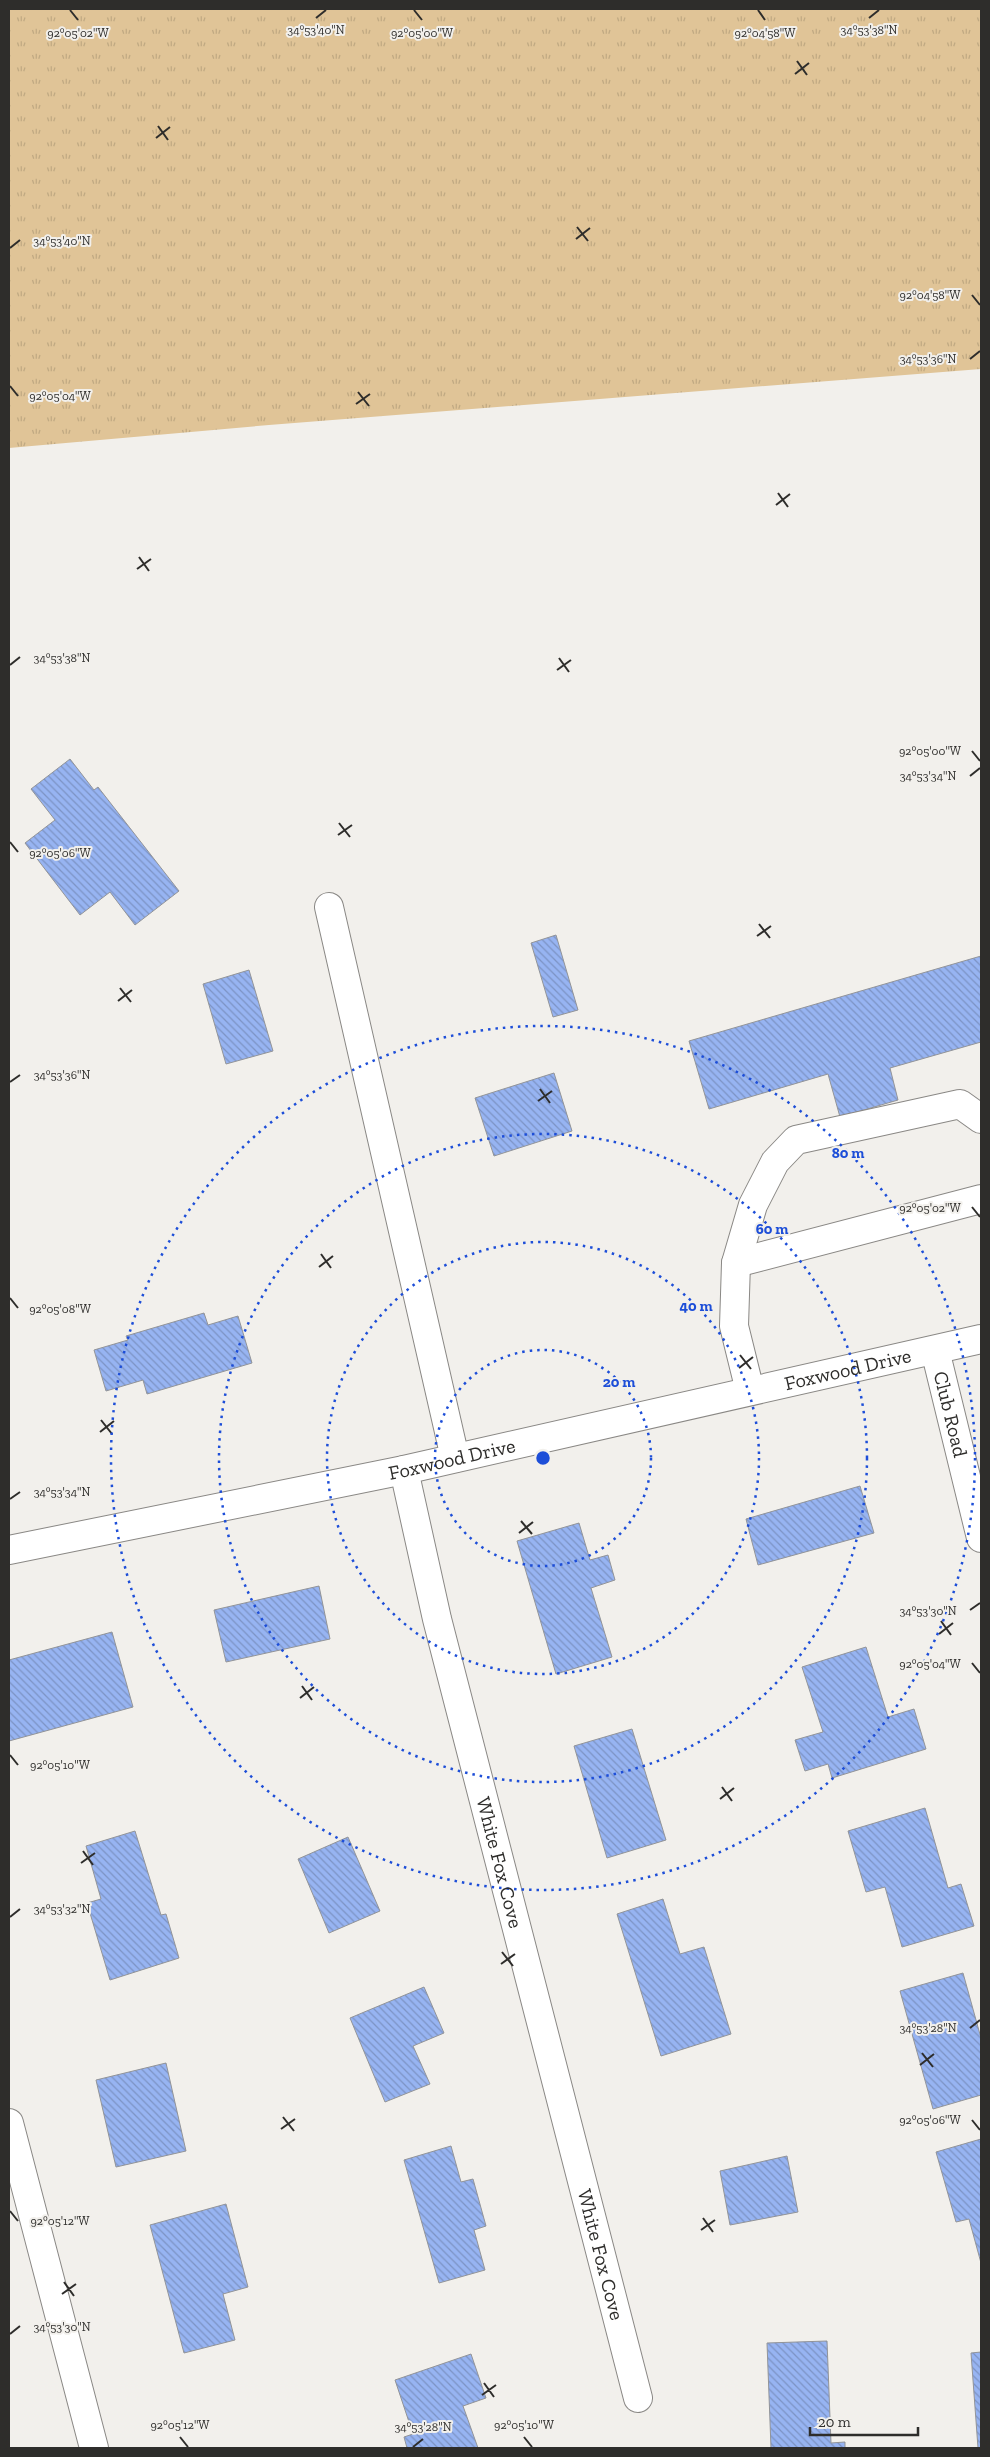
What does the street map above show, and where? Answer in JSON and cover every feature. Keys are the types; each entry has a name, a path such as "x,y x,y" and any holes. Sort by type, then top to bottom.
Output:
{"street":[{"path":"329,907 455,1458"},
{"path":"750,1392 734,1326 736,1262 753,1205 775,1162 796,1140 960,1104 981,1119"},
{"path":"736,1262 981,1199"},
{"name":"Foxwood Drive","path":"9,1550 404,1470 981,1340"},
{"name":"Club Road","path":"935,1350 981,1538"},
{"name":"White Fox Cove","path":"404,1470 436,1619 638,2398"},
{"path":"9,2123 94,2448"}],"green space":[{"path":"9,9 981,9 981,369 269,425 9,448"}],"building":[{"path":"70,759 94,790 98,787 179,891 135,925 110,892 80,915 25,843 55,820 31,789"},
{"path":"556,935 578,1010 553,1017 531,943"},
{"path":"981,956 981,1042 890,1068 898,1100 840,1117 828,1074 709,1109 689,1041"},
{"path":"249,970 273,1051 226,1064 203,984"},
{"path":"554,1073 572,1131 494,1156 475,1098"},
{"path":"204,1313 208,1325 238,1316 252,1363 147,1394 143,1380 106,1391 94,1350 128,1340 126,1336"},
{"path":"860,1486 874,1533 758,1565 746,1519"},
{"path":"579,1523 590,1560 608,1555 615,1580 591,1588 612,1657 556,1674 517,1541"},
{"path":"319,1586 330,1639 226,1662 214,1610"},
{"path":"112,1632 133,1707 9,1741 9,1660"},
{"path":"866,1647 888,1717 914,1709 926,1749 832,1778 828,1764 805,1771 795,1740 823,1732 802,1667"},
{"path":"632,1729 666,1840 607,1858 574,1746"},
{"path":"925,1808 948,1888 961,1884 974,1926 902,1947 885,1887 866,1892 848,1831"},
{"path":"135,1831 161,1915 166,1914 179,1958 110,1980 87,1903 101,1899 86,1846"},
{"path":"348,1837 380,1911 329,1933 298,1859"},
{"path":"663,1899 680,1954 704,1947 731,2034 661,2056 617,1914"},
{"path":"963,1973 981,2038 981,2095 933,2109 900,1991"},
{"path":"424,1987 444,2033 413,2046 430,2084 385,2102 350,2018"},
{"path":"166,2063 186,2151 116,2167 96,2080"},
{"path":"981,2139 981,2263 969,2219 956,2222 936,2152"},
{"path":"451,2146 461,2182 473,2179 486,2226 474,2230 485,2270 439,2283 404,2160"},
{"path":"787,2156 798,2212 730,2225 720,2171"},
{"path":"226,2204 248,2287 223,2294 235,2340 184,2353 150,2225"},
{"path":"827,2341 831,2443 845,2442 845,2448 771,2448 767,2343"},
{"path":"981,2352 981,2448 978,2448 971,2353"},
{"path":"471,2354 486,2398 463,2406 478,2448 407,2448 404,2437 413,2434 395,2380"}]}
